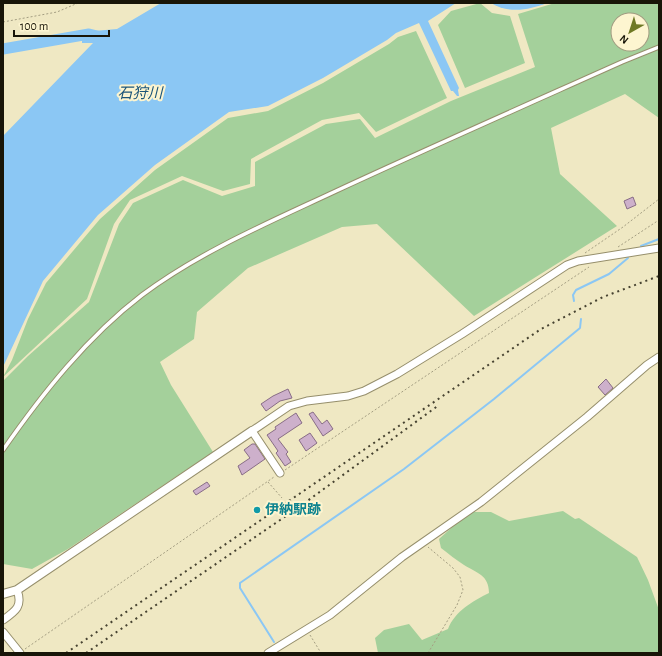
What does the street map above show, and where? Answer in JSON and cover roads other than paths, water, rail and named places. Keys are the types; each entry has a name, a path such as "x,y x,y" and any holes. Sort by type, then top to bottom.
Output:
{"street":[{"path":"3,594 17,590 289,406 307,401 348,396 364,391 404,370 567,265 578,261 659,248"},
{"path":"268,653 330,615 355,597 424,541 481,502 587,417 647,365 659,357"},
{"path":"252,431 280,473"},
{"path":"3,620 18,606 20,600 17,590"},
{"path":"3,632 20,653"}],"lane":[{"path":"3,450 42,397 110,322 142,295 189,264 232,239 386,168 622,62 659,47"}],"water":[{"name":"石狩川","path":"161,3 456,3 428,21 459,88 459,96 451,91 419,23 396,33 387,40 323,78 268,106 229,112 155,165 98,215 43,281 3,367 3,136 93,43 82,43 82,32 117,29"},
{"path":"491,3 547,3 533,8 512,10 505,9"}],"waterway":[{"path":"3,49 89,34 97,36"},
{"path":"641,246 659,239"},
{"path":"574,301 573,295 576,290 609,274 628,258"},
{"path":"274,642 240,588 240,583 404,469 494,399 580,328 581,319"}],"railway":[{"path":"66,653 541,329 603,297 659,276"},
{"path":"86,653 299,507 439,405"}],"place":[{"name":"伊納駅跡","path":"257,510"}]}
